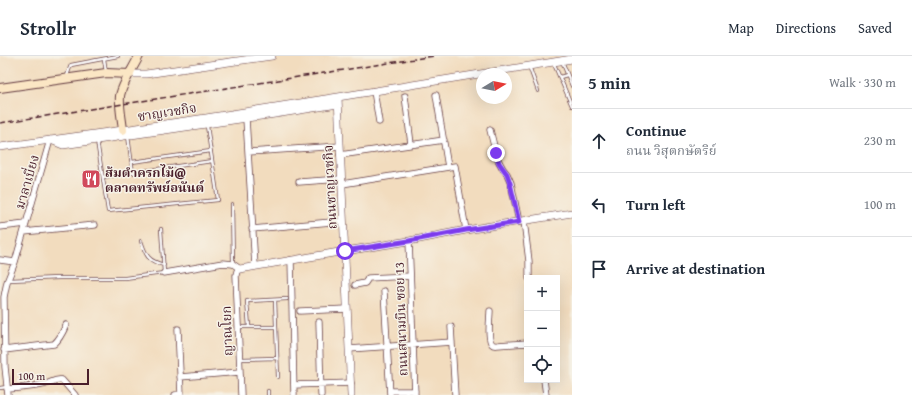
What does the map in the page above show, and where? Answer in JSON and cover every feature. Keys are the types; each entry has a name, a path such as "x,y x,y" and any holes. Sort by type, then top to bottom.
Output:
{"main road":[{"path":"125,134 120,104 120,94 138,56"},
{"path":"0,88 106,73 130,74"}],"street":[{"path":"130,74 146,74 272,56"},
{"path":"50,140 63,145 125,134 246,119 338,101 374,91 572,59"},
{"path":"374,91 379,122"},
{"path":"436,95 448,167"},
{"path":"405,96 411,144"},
{"name":"ชาญเวชกิจ","path":"0,147 50,140 125,134 338,101"},
{"name":"ถนนชาญเวชกิจ","path":"338,101 351,395"},
{"path":"246,119 255,266"},
{"path":"490,130 497,158 507,174 522,221 529,254 529,275"},
{"name":"มาลาเบี่ยง","path":"7,391 4,367 2,322 4,297 50,140"},
{"path":"340,155 444,140"},
{"path":"248,152 340,146"},
{"path":"299,182 341,181 455,166 466,230"},
{"path":"164,273 223,263 233,264 240,268 255,266 572,213"},
{"path":"252,229 343,221"},
{"path":"0,227 26,224"},
{"path":"24,232 95,225"},
{"name":"ถนนสนามบิน ซอย 13","path":"409,241 415,393"},
{"path":"0,260 15,262"},
{"path":"291,260 294,395"},
{"name":"ญาณโยก","path":"240,268 236,275 241,395"},
{"path":"355,285 365,283 368,278 410,276"},
{"path":"384,291 390,393 415,393"},
{"path":"300,311 347,309"},
{"path":"490,311 490,336 492,344 524,343"},
{"path":"319,322 321,395"},
{"path":"4,350 54,344 62,335 66,325"},
{"path":"451,327 455,395"},
{"path":"175,395 181,395 178,329"},
{"path":"349,349 452,342"},
{"path":"180,377 240,372"},
{"path":"7,391 47,384 54,380 62,380 75,395"},
{"path":"294,385 351,383"},
{"path":"544,383 546,395"}],"lane":[{"path":"67,78 72,65 118,56"},
{"path":"104,59 106,73"},
{"path":"562,61 572,86"},
{"path":"554,62 572,106"},
{"path":"529,66 538,91"},
{"path":"560,77 567,74"},
{"path":"97,140 108,211 218,200 207,124"},
{"path":"125,134 132,162 133,173"},
{"path":"132,162 211,151"},
{"path":"103,177 212,161"},
{"path":"232,204 233,264"},
{"path":"8,280 125,278 164,273 161,229"},
{"path":"141,241 145,254 154,263 164,265"},
{"path":"249,327 247,301 287,299"},
{"path":"275,300 278,377"},
{"path":"238,327 276,327"},
{"path":"240,359 277,358"},
{"path":"0,388 7,391"}],"railway":[{"path":"0,123 434,56"}],"place":[{"name":"ส้มตำครกไม้@ ตลาดทรัพย์อนันต์","path":"91,179"}],"route":[{"path":"345,251 519,222 510,183 507,174 499,163 496,153"}]}
